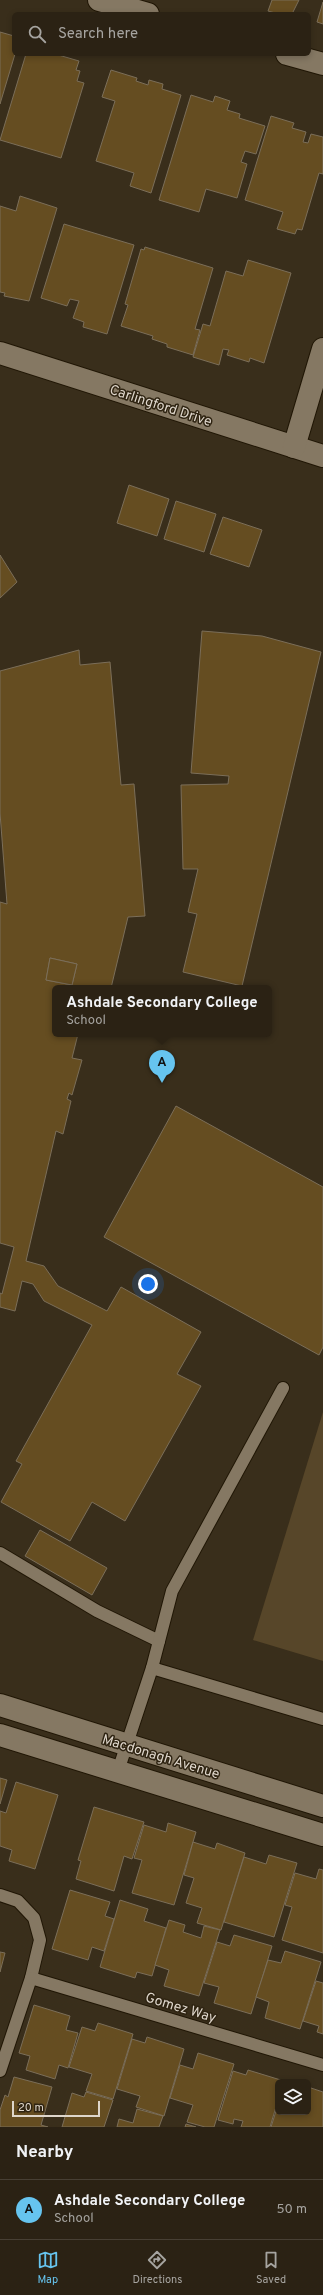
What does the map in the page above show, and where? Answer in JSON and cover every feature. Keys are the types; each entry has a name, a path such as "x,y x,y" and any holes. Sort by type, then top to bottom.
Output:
{"street":[{"path":"99,0 141,12"},
{"path":"295,56 323,64"},
{"path":"294,447 323,349"},
{"name":"Carlingford Drive","path":"0,353 323,456"},
{"name":"Macdonagh Avenue","path":"0,1706 323,1806"},
{"name":"Macdonagh Avenue","path":"0,1735 323,1835"}],"lane":[{"path":"118,1771 152,1668 172,1591 283,1388"},
{"path":"0,1552 97,1611 159,1641"},
{"path":"152,1668 323,1719"},
{"path":"0,1895 18,1901 34,1918 40,1940 31,1978 4,2047 0,2072"},
{"name":"Gomez Way","path":"31,1978 323,2065"}],"shaded area":[{"path":"323,1412 323,1661 253,1640"}],"building":[{"path":"272,0 299,0 293,12 268,11"},
{"path":"323,2 323,24 317,22"},
{"path":"0,32 12,35 12,56 14,56 0,104"},
{"path":"25,56 62,56 79,61 76,70 80,71 77,81 84,83 61,158 0,140"},
{"path":"111,70 137,78 136,81 148,85 149,80 163,84 162,89 181,95 151,193 130,186 134,173 96,161 115,101 102,97"},
{"path":"191,95 213,102 215,96 230,101 227,110 240,114 239,118 265,126 256,154 245,151 241,162 247,164 237,198 206,189 199,212 159,200"},
{"path":"271,116 294,123 292,128 306,132 303,142 308,143 311,134 323,137 323,174 319,173 302,230 297,229 295,234 277,229 283,212 245,200"},
{"path":"20,196 57,208 29,301 4,296 5,293 0,292 0,206 16,211"},
{"path":"64,224 134,245 107,334 83,327 84,322 73,318 79,301 70,299 67,306 41,298"},
{"path":"145,247 213,268 195,329 200,330 193,355 167,347 167,344 152,339 153,336 121,326 128,305 125,304 141,249 144,250"},
{"path":"248,260 291,273 264,363 250,358 249,362 227,355 229,350 223,349 219,365 193,357 203,324 210,326 226,271 243,276"},
{"path":"129,485 169,499 157,536 117,523"},
{"path":"176,501 216,514 204,552 164,539"},
{"path":"223,517 262,530 249,567 210,554"},
{"path":"0,555 17,582 0,598"},
{"path":"202,631 262,636 321,652 242,985 183,972 197,914 188,912 198,869 183,869 181,785 228,784 229,776 191,773"},
{"path":"79,650 80,665 110,662 121,785 134,784 145,916 128,917 112,985 72,985 52,985 52,1037 77,1037 72,1058 82,1060 72,1095 69,1093 67,1099 71,1101 63,1134 56,1131 26,1261 44,1266 58,1286 107,1311 121,1287 201,1332 177,1374 201,1386 125,1521 92,1502 70,1541 1,1502 22,1464 16,1461 92,1325 44,1301 33,1284 22,1281 15,1311 0,1307 0,1293 2,1294 14,1247 0,1243 0,902 7,904 0,813 0,671","holes":["50,958 77,964 72,985 46,980"]},
{"path":"50,958 77,964 72,985 46,980"},
{"path":"176,1106 323,1187 323,1347 319,1355 104,1237"},
{"path":"40,1530 107,1568 92,1595 25,1556"},
{"path":"0,1778 7,1780 0,1804"},
{"path":"16,1782 58,1795 35,1869 9,1861 12,1850 0,1846 0,1811 6,1813"},
{"path":"94,1807 144,1822 132,1859 124,1856 114,1891 76,1879 81,1861 78,1860"},
{"path":"168,1823 196,1832 174,1905 132,1893 142,1860 134,1858 144,1825 166,1832"},
{"path":"193,1842 215,1849 217,1843 245,1853 221,1930 197,1923 202,1908 186,1903 194,1878 184,1875"},
{"path":"269,1855 297,1863 274,1937 224,1922 244,1857 266,1864"},
{"path":"319,1869 323,1870 323,1953 282,1940 292,1907 285,1905 295,1873 316,1879"},
{"path":"70,1890 110,1902 105,1916 114,1919 104,1951 92,1947 88,1960 52,1949"},
{"path":"120,1900 148,1909 144,1921 166,1928 152,1976 137,1972 135,1978 100,1967"},
{"path":"169,1920 185,1925 183,1932 201,1938 204,1926 220,1930 199,1996 164,1986 169,1970 155,1965"},
{"path":"234,1935 272,1946 251,2014 214,2003 219,1987 204,1983 217,1942 230,1946"},
{"path":"285,1951 321,1962 300,2029 265,2018 269,2002 256,1997 268,1960 281,1963"},
{"path":"0,1952 5,1953 0,1972"},
{"path":"316,1981 323,1983 323,2034 317,2032 319,2026 303,2021"},
{"path":"34,2005 70,2016 66,2030 78,2033 68,2068 59,2065 55,2079 26,2070 30,2056 19,2053"},
{"path":"98,2023 133,2034 113,2099 86,2091 92,2074 69,2067 82,2027 95,2031"},
{"path":"147,2037 184,2049 164,2116 136,2107 140,2096 117,2089 132,2039 145,2043"},
{"path":"198,2053 234,2064 214,2127 205,2127 187,2122 193,2105 170,2098 180,2065 193,2069"},
{"path":"248,2070 277,2079 275,2079 275,2110 270,2127 241,2127 243,2121 234,2119 233,2124 218,2120 233,2071 246,2075"},
{"path":"14,2077 52,2087 41,2125 48,2127 0,2127 0,2110 5,2095 8,2097"},
{"path":"311,2088 323,2092 323,2127 271,2127 275,2114 311,2115"},
{"path":"86,2092 113,2100 104,2127 62,2127 72,2093 84,2097"},
{"path":"137,2109 163,2116 159,2127 117,2127 119,2119 133,2123"},
{"path":"186,2124 196,2127 185,2127"}],"place":[{"name":"Ashdale Secondary College","path":"162,1083"}]}
